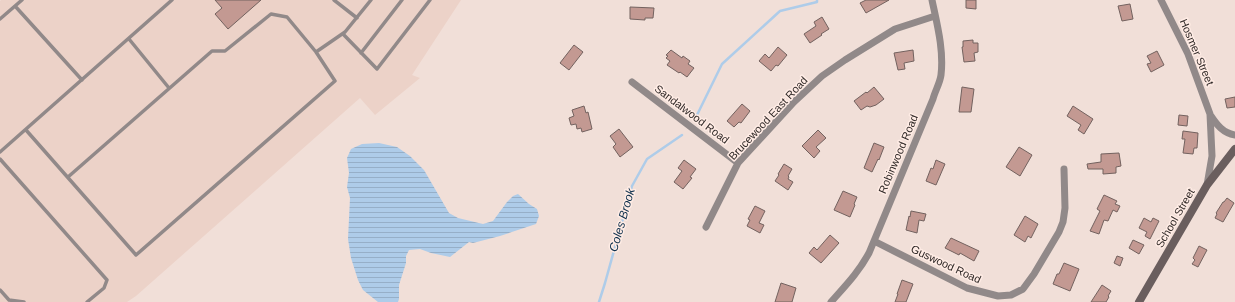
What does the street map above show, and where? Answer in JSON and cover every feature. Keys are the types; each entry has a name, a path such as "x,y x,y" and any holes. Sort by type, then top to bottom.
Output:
{"street":[{"name":"Robinwood Road","path":"832,302 862,267 933,99 941,76 942,55 932,0"},
{"name":"Hosmer Street","path":"1161,0 1188,54 1210,114 1221,129 1235,135"},
{"name":"Brucewood East Road","path":"706,227 738,163 794,102 822,76 895,29 935,16"},
{"name":"Sandalwood Road","path":"632,82 738,163"},
{"name":"Hosmer Street","path":"1207,185 1212,156 1210,114"},
{"name":"School Street","path":"1139,302 1207,185 1216,171 1235,149"},
{"name":"Guswood Road","path":"874,241 967,288 998,296 1011,295 1023,288 1034,274 1059,232 1063,222 1064,169"}],"lane":[{"path":"0,19 22,0"},
{"path":"0,152 172,0"},
{"path":"334,0 357,18"},
{"path":"316,52 342,34 371,0"},
{"path":"361,53 402,0"},
{"path":"342,34 377,69 430,0"},
{"path":"15,6 82,80"},
{"path":"26,130 136,255 335,81 316,52 287,17 271,14 225,51 212,51 68,177"},
{"path":"129,39 170,88"},
{"path":"0,159 108,280 104,288 87,302"},
{"path":"0,290 9,300 24,302"}],"shaded area":[{"path":"1,0 461,0 412,75 420,78 375,115 360,98 136,296 127,302 0,302"}],"water":[{"path":"379,143 397,147 410,156 424,170 449,213 458,218 483,224 493,221 507,202 513,196 518,194 537,209 539,216 536,224 500,236 473,243 469,242 450,257 420,249 409,250 406,256 406,263 399,285 398,302 378,302 363,290 351,258 348,239 350,198 347,187 349,173 347,158 351,149 362,144"}],"building":[{"path":"215,0 261,0 228,29 215,14 222,8"},
{"path":"866,0 889,0 866,13 860,3"},
{"path":"966,0 976,0 976,9 966,8"},
{"path":"1130,4 1133,19 1122,21 1118,6"},
{"path":"630,7 654,8 653,18 645,18 645,20 630,19"},
{"path":"822,17 829,29 810,43 804,34 816,26 814,22"},
{"path":"973,40 973,43 978,43 978,52 974,53 975,61 964,62 962,47 963,41"},
{"path":"574,45 583,52 569,70 560,63"},
{"path":"778,47 787,55 778,66 776,65 771,71 759,61 765,54 769,58"},
{"path":"671,50 682,58 683,56 690,61 688,64 694,68 687,77 667,65 670,61 666,58 668,56 666,55"},
{"path":"913,50 914,61 904,63 905,69 898,70 894,53"},
{"path":"1157,51 1164,65 1151,72 1147,64 1151,63 1147,56"},
{"path":"874,87 884,99 876,105 870,107 867,106 861,110 854,101"},
{"path":"962,87 974,89 971,112 959,112"},
{"path":"1235,97 1235,107 1227,108 1225,99"},
{"path":"742,104 750,111 741,123 739,122 734,127 727,121"},
{"path":"584,106 586,113 588,112 592,129 582,132 581,128 577,129 576,124 571,125 569,118 574,116 572,110"},
{"path":"1073,106 1093,119 1084,134 1078,130 1081,125 1067,116"},
{"path":"1179,115 1188,116 1187,126 1178,125"},
{"path":"619,129 633,147 620,157 613,147 616,144 610,136"},
{"path":"818,130 826,138 816,147 820,151 814,158 802,146"},
{"path":"1183,131 1198,133 1197,148 1194,148 1193,154 1183,153 1185,139 1182,139"},
{"path":"874,143 884,147 872,172 864,168"},
{"path":"1019,147 1032,155 1020,176 1006,167"},
{"path":"1119,153 1121,166 1116,167 1116,173 1103,174 1103,169 1088,169 1087,164 1101,162 1101,154"},
{"path":"684,160 696,169 690,177 692,178 683,189 674,182 682,171 678,168"},
{"path":"936,160 945,164 936,185 926,181"},
{"path":"784,164 792,169 788,179 793,182 788,190 775,181"},
{"path":"843,191 857,197 850,217 834,210"},
{"path":"1104,195 1117,201 1115,204 1120,206 1117,212 1113,210 1108,221 1104,220 1099,234 1090,231 1100,211 1097,209"},
{"path":"1227,198 1234,203 1223,222 1215,218 1216,213"},
{"path":"755,206 765,211 759,223 764,225 760,233 747,226 750,220 748,219"},
{"path":"911,211 926,214 924,221 919,220 917,233 906,230"},
{"path":"1025,216 1038,224 1031,238 1028,236 1025,242 1014,235"},
{"path":"1144,218 1151,222 1153,218 1159,221 1150,239 1145,236 1147,232 1139,228"},
{"path":"830,235 839,243 821,263 809,253 814,247 817,250"},
{"path":"951,238 979,251 974,261 960,253 959,255 945,248"},
{"path":"1133,240 1144,245 1139,254 1129,248"},
{"path":"1199,246 1207,250 1198,267 1192,264 1195,260 1193,258"},
{"path":"1117,256 1123,258 1120,266 1114,263"},
{"path":"1064,263 1079,269 1070,291 1053,284"},
{"path":"902,280 913,284 906,302 895,302 897,294"},
{"path":"781,283 796,288 792,302 775,302"},
{"path":"1102,285 1111,291 1106,302 1091,302"}],"waterway":[{"name":"Coles Brook","path":"697,115 722,64 780,11 817,2 817,0"},
{"name":"Coles Brook","path":"599,302 632,186 647,159 682,135"}]}
